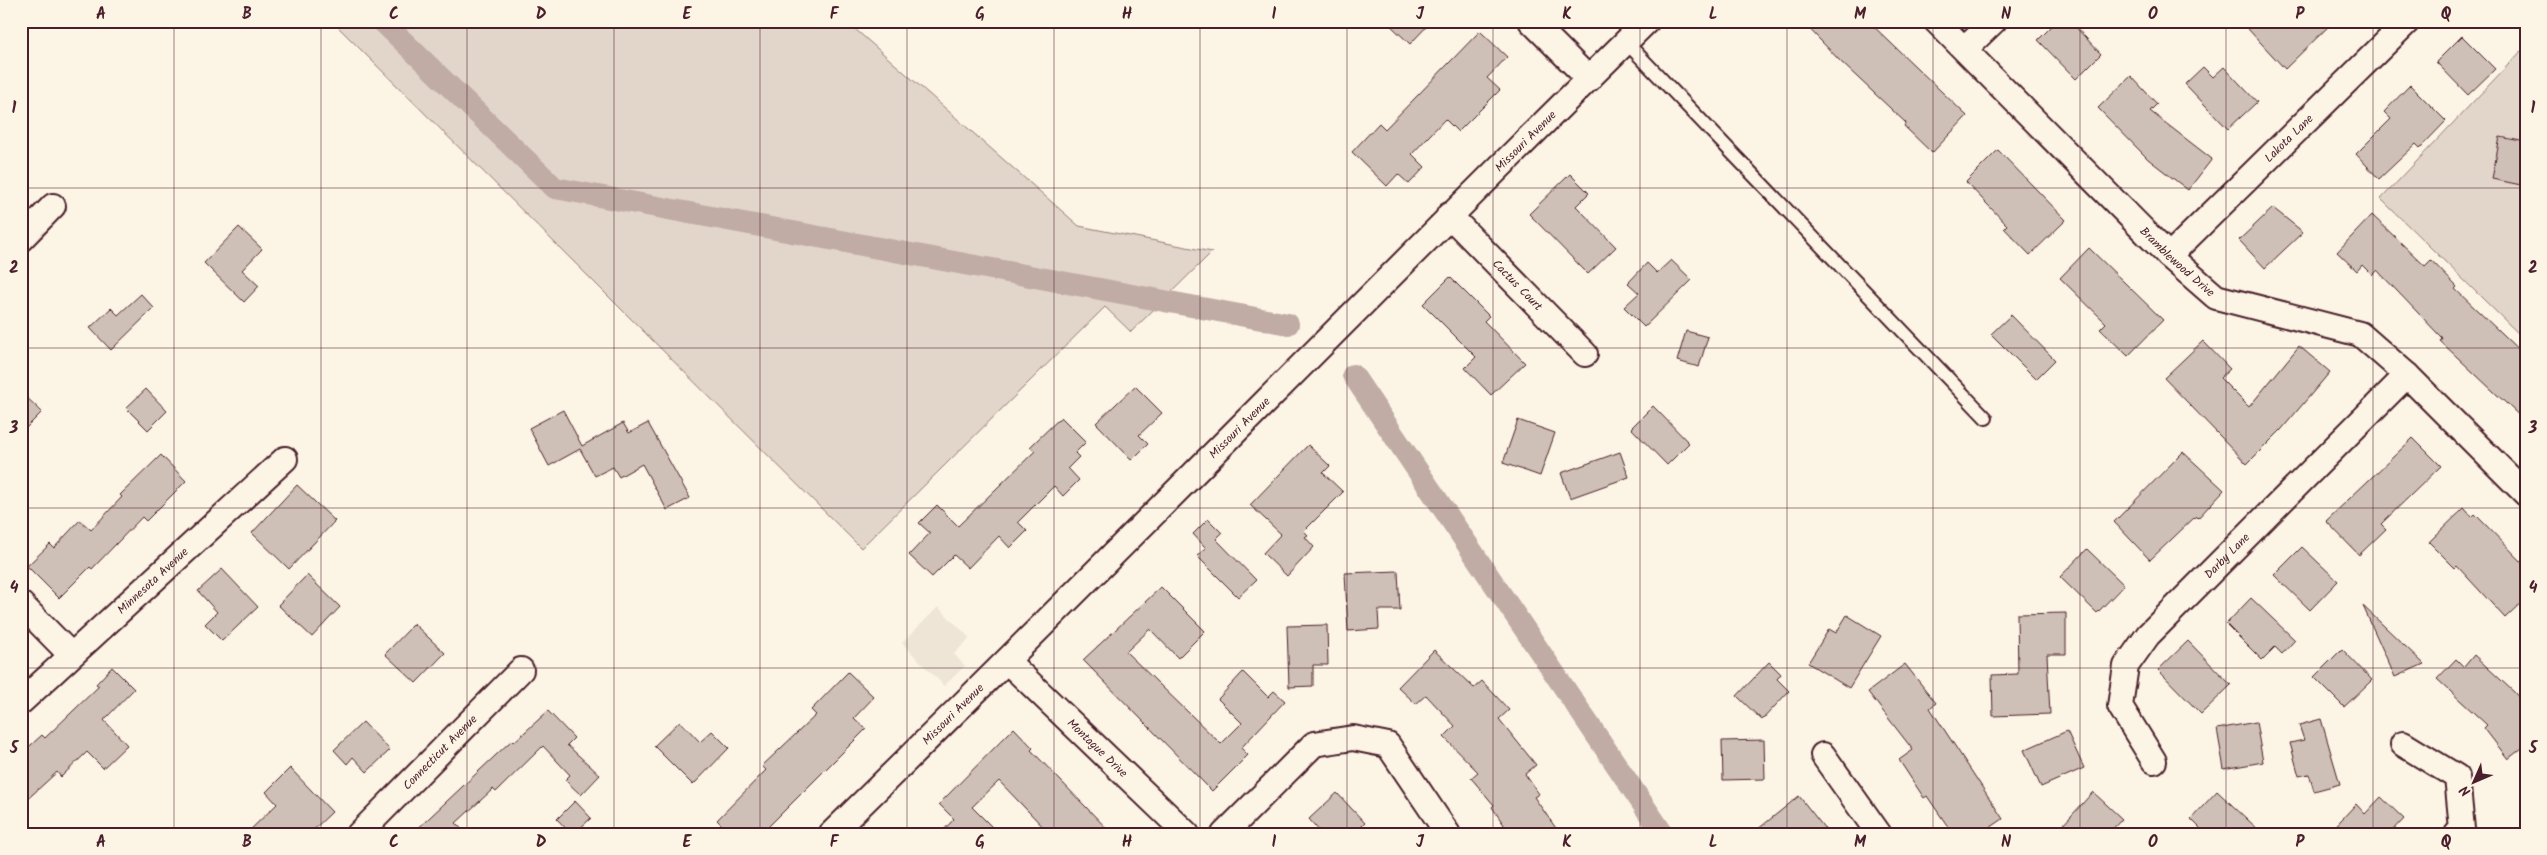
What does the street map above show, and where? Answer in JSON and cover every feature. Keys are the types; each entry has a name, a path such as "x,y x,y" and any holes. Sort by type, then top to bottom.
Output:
{"street":[{"path":"1531,21 1589,79"},
{"name":"Missouri Avenue","path":"831,834 1008,662 1449,215 1647,21"},
{"name":"Bramblewood Drive","path":"1936,21 2169,256 2216,297 2360,334 2407,375 2526,494"},
{"path":"1965,49 1994,21"},
{"name":"Lakota Lane","path":"2169,256 2408,21"},
{"path":"21,239 53,206"},
{"name":"Cactus Court","path":"1449,215 1585,354"},
{"name":"Darby Lane","path":"2154,761 2120,706 2126,666 2148,635 2407,375"},
{"name":"Minnesota Avenue","path":"21,702 285,459"},
{"path":"21,604 71,655"},
{"name":"Montague Drive","path":"1008,662 1187,834"},
{"name":"Connecticut Avenue","path":"359,834 521,670"},
{"path":"1224,834 1314,744 1353,738 1388,745 1448,834"},
{"path":"2403,744 2457,777 2462,829 2457,834"},
{"path":"1823,755 1879,834"}],"lane":[{"path":"1626,42 1986,418"}],"shaded area":[{"path":"332,21 846,21 1079,226 1212,252 1131,332 1105,307 861,548"},
{"path":"2526,46 2526,341 2381,199"},
{"path":"938,607 970,638 954,654 965,666 944,686 902,643"}],"building":[{"path":"1386,21 1432,21 1410,44"},
{"path":"1802,21 1868,21 1967,116 1932,153 1904,126 1906,123 1841,62"},
{"path":"2057,21 2070,21 2101,54 2076,79 2038,40"},
{"path":"2257,21 2334,21 2285,69 2248,29"},
{"path":"1480,31 1507,57 1487,78 1500,90 1458,132 1445,119 1412,154 1425,167 1409,184 1398,174 1387,186 1352,152 1379,123 1385,129"},
{"path":"2462,36 2495,69 2468,95 2436,62"},
{"path":"2203,67 2213,77 2224,67 2257,102 2228,129 2185,84"},
{"path":"2131,76 2157,104 2150,111 2212,159 2188,190 2148,159 2098,108"},
{"path":"2410,85 2446,121 2420,148 2416,144 2379,179 2356,154 2391,119 2384,112"},
{"path":"2500,137 2526,142 2526,186 2492,179"},
{"path":"1998,150 2066,220 2030,255 2004,228 2007,225 1966,182"},
{"path":"1570,174 1589,193 1576,206 1616,247 1588,274 1529,214"},
{"path":"2273,208 2303,232 2265,268 2239,240"},
{"path":"2372,215 2425,266 2431,260 2457,287 2455,289 2526,357 2526,422 2440,341 2442,338 2377,270 2372,275 2362,265 2357,271 2337,252"},
{"path":"239,227 262,249 242,270 259,286 244,302 204,263"},
{"path":"2089,248 2163,320 2128,356 2100,329 2106,323 2060,278"},
{"path":"1671,260 1692,280 1644,327 1624,307 1639,293 1628,283 1647,263 1657,273"},
{"path":"1450,277 1489,316 1484,321 1525,363 1491,395 1465,368 1476,357 1423,304"},
{"path":"141,294 154,308 111,350 90,328 111,308 118,315"},
{"path":"2011,315 2055,360 2036,379 1991,334"},
{"path":"1686,331 1708,337 1699,367 1677,361"},
{"path":"2203,341 2230,369 2220,378 2249,407 2299,346 2330,372 2281,430 2247,464 2164,378"},
{"path":"1135,386 1162,413 1139,435 1148,444 1132,460 1096,423"},
{"path":"146,389 167,411 148,430 126,408"},
{"path":"21,392 42,412 21,433"},
{"path":"1653,406 1689,443 1667,465 1631,428"},
{"path":"563,410 582,446 623,423 629,433 648,423 690,498 667,510 642,464 619,477 613,467 595,476 580,449 549,466 529,428"},
{"path":"1061,417 1086,442 1075,453 1079,457 1068,468 1079,480 1063,496 1054,486 1018,522 1027,531 1010,548 999,536 968,568 954,555 932,577 909,555 930,533 919,523 937,505 958,526 1035,451 1030,447"},
{"path":"1518,420 1555,433 1540,476 1503,463"},
{"path":"2413,438 2441,466 2381,524 2386,529 2359,555 2326,521"},
{"path":"1308,445 1330,466 1323,473 1343,492 1304,531 1308,535 1305,537 1314,547 1287,576 1263,553 1281,534 1250,505"},
{"path":"1620,452 1629,477 1570,498 1561,473"},
{"path":"2183,452 2224,490 2198,518 2196,516 2150,560 2114,522"},
{"path":"161,455 186,481 146,521 142,517 92,569 90,567 59,598 27,566 50,544 54,548 80,520 91,530 122,497 120,495"},
{"path":"297,485 335,521 289,569 252,533"},
{"path":"2464,508 2472,517 2475,514 2526,566 2526,598 2505,618 2457,566 2455,568 2429,542"},
{"path":"1208,519 1222,533 1216,539 1256,580 1238,597 1197,556 1206,548 1193,534"},
{"path":"2302,547 2338,581 2310,610 2274,575"},
{"path":"2087,549 2124,585 2097,613 2060,577"},
{"path":"222,569 258,607 222,641 205,624 217,612 198,591"},
{"path":"1398,571 1400,610 1378,610 1379,629 1348,631 1345,573"},
{"path":"307,575 340,607 312,637 278,605"},
{"path":"1161,587 1205,631 1178,658 1150,629 1126,652 1221,744 1242,723 1218,699 1243,672 1268,697 1274,691 1285,701 1241,748 1248,755 1212,791 1083,660"},
{"path":"2251,598 2295,640 2282,654 2275,647 2262,660 2226,624"},
{"path":"2363,606 2424,664 2395,677"},
{"path":"2066,613 2066,654 2047,654 2050,714 1993,716 1992,675 2018,674 2017,614"},
{"path":"1847,615 1881,636 1849,688 1808,663 1829,629 1836,633"},
{"path":"414,624 445,653 416,683 385,654"},
{"path":"1327,625 1328,665 1313,665 1313,686 1289,687 1287,626"},
{"path":"2188,641 2231,685 2201,714 2158,670"},
{"path":"2342,649 2372,680 2344,707 2314,677"},
{"path":"1434,650 1474,688 1482,681 1509,710 1499,719 1536,765 1525,774 1539,794 1534,797 1560,834 1510,834 1492,807 1494,805 1471,778 1478,772 1444,737 1455,726 1426,695 1416,704 1398,687"},
{"path":"2474,655 2515,693 2526,707 2526,745 2508,759 2484,728 2487,725 2437,679 2456,659 2464,667"},
{"path":"1769,662 1781,674 1777,679 1789,691 1762,720 1737,696"},
{"path":"1905,664 1936,703 1930,708 2003,819 1981,834 1953,834 1927,796 1924,798 1899,760 1913,750 1868,692"},
{"path":"112,667 134,689 104,720 127,745 103,768 87,752 61,777 57,772 21,805 21,754 42,735 45,738 99,686 96,684"},
{"path":"848,672 874,697 854,718 866,729 761,834 731,834 717,820 766,770 762,766 816,715 811,710"},
{"path":"548,711 574,738 567,745 600,775 581,795 565,780 570,775 543,746 496,792 493,789 456,823 466,834 412,834 512,740 514,742"},
{"path":"2321,719 2340,784 2314,791 2309,774 2299,776 2290,743 2304,740 2299,725"},
{"path":"680,721 700,742 712,731 729,748 693,785 654,746"},
{"path":"363,722 390,750 367,772 353,757 347,764 334,750"},
{"path":"2256,722 2263,762 2224,769 2217,729"},
{"path":"1014,728 1033,748 1031,750 1112,834 1050,834 999,781 972,807 999,834 940,834 954,819 939,804"},
{"path":"2067,731 2084,768 2041,787 2024,750"},
{"path":"1764,740 1765,779 1723,780 1722,741"},
{"path":"290,768 332,812 309,834 246,834 277,804 266,792"},
{"path":"2217,791 2263,834 2206,834 2191,819"},
{"path":"2093,792 2122,819 2108,834 2071,834 2062,826"},
{"path":"1337,793 1365,823 1354,834 1322,834 1309,819"},
{"path":"1799,796 1829,834 1752,834"},
{"path":"2381,797 2404,819 2390,834 2328,834 2356,804 2365,814"},
{"path":"575,801 591,818 574,834 571,834 557,819"}],"waterway":[{"path":"382,21 555,188 1288,324"},
{"path":"1353,375 1663,834"}]}
